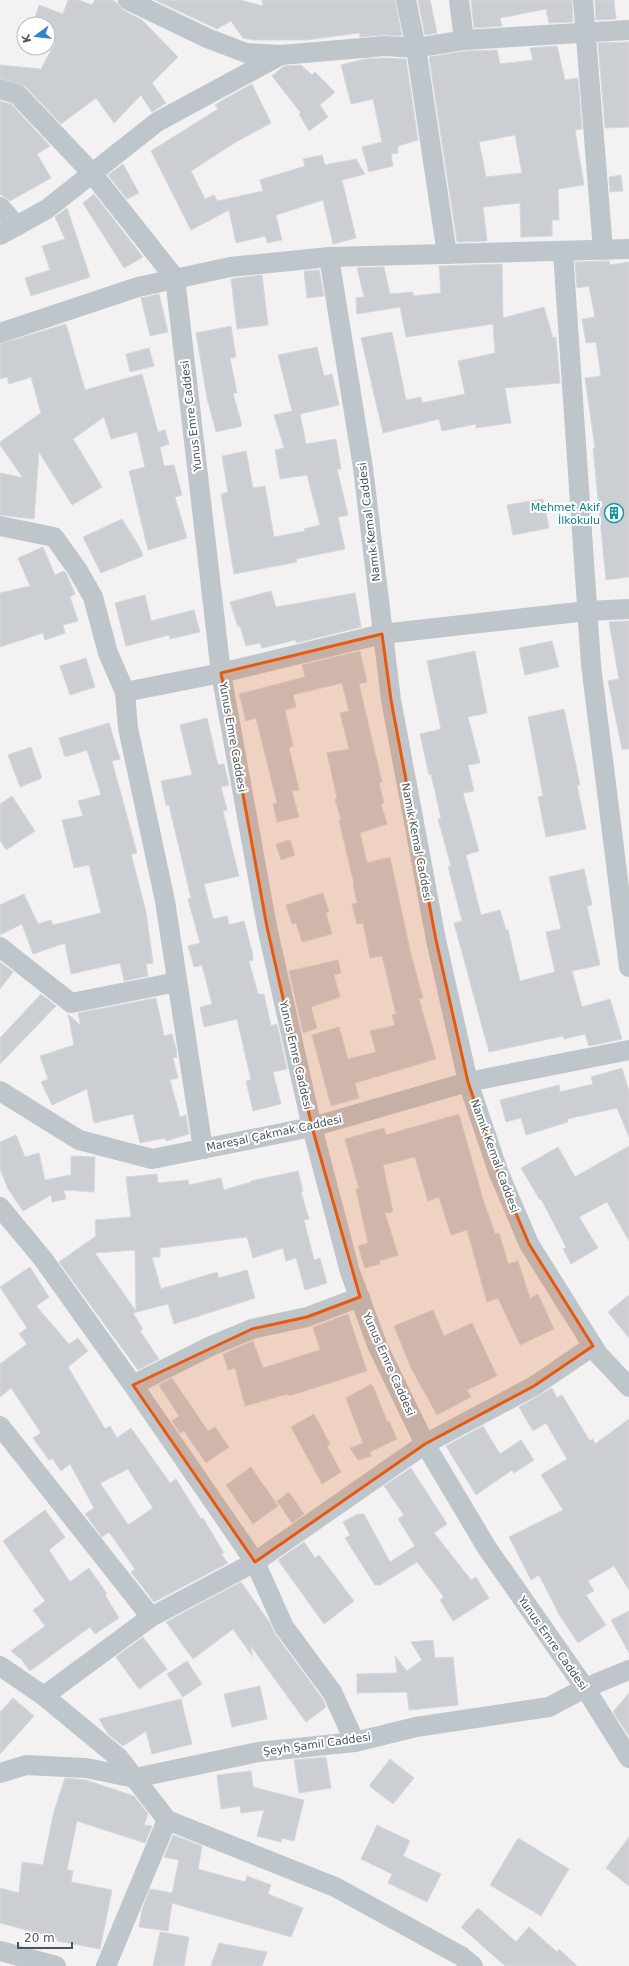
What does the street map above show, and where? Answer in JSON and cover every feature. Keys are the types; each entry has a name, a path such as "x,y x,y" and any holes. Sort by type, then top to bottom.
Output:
{"street":[{"path":"128,0 207,38 246,53 281,55 385,46 416,48 464,40 586,34 629,30"},
{"path":"406,0 416,48 446,254"},
{"path":"458,0 464,40"},
{"path":"583,0 603,250"},
{"path":"0,235 47,209 91,172 157,122 281,55"},
{"path":"0,89 17,94 91,172 175,278"},
{"path":"0,207 17,226"},
{"path":"0,333 138,287 230,267 329,256 563,252 629,249"},
{"path":"563,252 591,665 629,966"},
{"name":"Namık Kemal Caddesi","path":"329,256 363,468 391,700 436,940 468,1082 498,1171 529,1244 593,1346 629,1386"},
{"name":"Yunus Emre Caddesi","path":"175,278 221,673 267,926 312,1127 350,1272 378,1347 425,1444 486,1548 585,1688 629,1758"},
{"path":"0,526 54,537 77,569 93,597 108,653 125,692 128,728 165,901 203,1149"},
{"path":"125,692 221,673 382,634 587,611 629,609"},
{"path":"0,947 71,1003 177,982"},
{"name":"Mareşal Çakmak Caddesi","path":"0,1091 79,1140 152,1158 312,1127 468,1082 629,1050"},
{"path":"0,1207 43,1259 133,1385 255,1562 284,1627 332,1692 355,1742"},
{"path":"133,1385 211,1346 252,1329 307,1317 360,1297"},
{"path":"44,1696 151,1617 255,1562 425,1444 534,1386 593,1346"},
{"path":"0,1426 151,1617"},
{"path":"0,1666 44,1696 119,1758 167,1820 335,1887 462,1963"},
{"name":"Şeyh Şamil Caddesi","path":"0,1773 26,1765 86,1768 135,1778 258,1752 355,1742 416,1727 549,1707 585,1688 629,1670"},
{"path":"106,1966 167,1820"},
{"path":"0,1951 56,1966"}],"highlighted area":[{"path":"382,634 391,700 436,940 468,1082 498,1171 529,1244 593,1346 534,1386 425,1444 255,1562 133,1385 252,1329 307,1317 360,1297 312,1127 267,927 221,673"}],"building":[{"path":"68,0 79,0 92,5 95,0 112,0 123,10 142,20 178,57 152,83 166,103 152,112 141,95 114,123 96,98 61,124 25,86 0,78 0,65 41,69 48,56 56,56 56,16 36,16 39,5 63,14"},
{"path":"155,0 240,0 263,6 262,0 395,0 402,36 384,35 360,37 359,33 306,40 254,40 243,38 231,21 217,29"},
{"path":"418,0 430,0 437,33 425,35"},
{"path":"471,0 572,0 573,22 549,23 546,9 500,18 502,26 474,28"},
{"path":"595,0 614,0 616,19 596,20"},
{"path":"629,42 629,127 605,128 598,43"},
{"path":"557,46 565,80 578,78 582,129 575,130 584,185 558,189 559,220 552,220 552,236 521,237 520,203 483,207 487,241 457,242 429,57 465,51 497,50 500,64 533,60 530,48","holes":["515,135 522,173 486,177 479,142"]},
{"path":"365,59 406,59 418,140 398,146 398,153 391,154 393,166 369,172 362,147 382,142 373,99 351,104 341,65"},
{"path":"301,65 312,75 315,72 335,92 320,105 328,117 309,131 299,114 301,113 272,76 284,66"},
{"path":"252,84 271,123 236,142 191,171 205,199 214,195 217,201 263,191 260,180 305,166 303,159 322,155 325,165 356,159 365,174 342,180 356,238 333,244 323,200 276,215 282,240 267,243 266,236 236,243 229,210 191,230 151,151 218,109 215,105"},
{"path":"0,101 11,104 50,146 37,154 51,178 10,201 0,194"},
{"path":"123,164 139,193 127,199 108,175"},
{"path":"621,175 623,191 610,192 609,177"},
{"path":"94,194 143,257 124,268 83,203"},
{"path":"67,208 90,277 31,296 25,278 50,270 42,246 65,239 55,217"},
{"path":"609,261 610,265 629,262 629,577 606,580 593,448 595,448 585,378 601,376 596,342 586,343 582,319 595,317 589,286 577,288 575,262"},
{"path":"502,264 503,318 544,307 553,338 556,337 560,383 505,388 511,423 476,428 476,424 442,431 439,419 383,433 361,338 392,332 406,400 421,397 422,403 465,394 458,361 495,353 493,324 406,337 400,307 357,314 356,298 364,297 357,268 384,267 390,294 413,292 413,296 441,293 439,266"},
{"path":"319,270 324,296 307,298 304,271"},
{"path":"262,275 268,325 237,329 231,279"},
{"path":"159,294 168,332 150,336 141,298"},
{"path":"66,324 85,390 142,374 158,432 165,430 169,444 160,447 164,466 174,465 182,495 175,497 187,538 148,550 129,471 145,467 137,432 111,439 104,417 73,439 102,487 72,505 39,452 34,519 0,515 0,473 23,478 0,445 0,442 41,413 31,377 9,384 7,377 0,379 0,344"},
{"path":"231,326 236,357 230,358 237,393 233,393 242,426 216,432 207,398 196,333"},
{"path":"317,347 324,376 332,374 339,405 300,414 306,444 336,439 341,469 337,469 348,515 338,517 345,549 296,559 297,562 234,574 221,494 228,492 222,456 246,451 253,488 265,486 274,537 305,531 304,529 320,525 307,475 280,479 275,450 284,448 274,415 292,411 278,355"},
{"path":"149,348 154,366 130,372 126,354"},
{"path":"543,499 549,528 513,535 507,505"},
{"path":"122,519 140,548 143,556 101,573 83,537"},
{"path":"43,547 55,575 64,571 66,573 75,594 70,597 78,621 63,625 65,633 45,640 43,633 0,647 0,593 30,586 18,558"},
{"path":"271,591 276,607 355,593 361,627 296,643 296,640 262,648 260,643 246,646 230,602"},
{"path":"145,595 151,621 194,610 200,632 170,639 169,635 126,646 115,603"},
{"path":"629,621 629,749 622,749 608,681 619,679 609,622"},
{"path":"552,641 559,667 525,675 519,648"},
{"path":"360,651 367,682 359,684 382,782 379,783 384,803 381,804 387,824 360,833 367,863 390,857 411,955 423,998 419,999 436,1059 355,1083 359,1098 331,1106 312,1035 339,1027 348,1059 376,1052 370,1031 395,1025 392,1015 396,1014 382,956 370,958 363,923 357,924 352,904 357,903 354,884 339,820 341,820 335,799 337,798 327,753 349,749 340,713 349,711 342,683 293,695 296,707 285,710 293,746 289,748 299,790 292,791 299,817 277,822 273,804 277,803 256,718 246,721 239,694 305,677 302,665"},
{"path":"475,651 487,713 468,717 480,763 468,765 474,791 463,793 479,851 466,855 481,915 500,910 506,930 508,930 520,981 555,972 546,932 561,929 549,877 584,869 592,905 587,906 600,965 572,971 582,1007 610,999 622,1039 589,1046 585,1034 564,1039 563,1036 489,1052 454,923 462,921 448,866 451,866 438,819 441,818 431,774 429,775 420,734 441,729 427,661"},
{"path":"86,658 95,687 70,695 60,666"},
{"path":"564,709 580,785 577,785 586,829 546,837 538,797 543,796 528,717"},
{"path":"207,718 218,765 224,764 229,785 221,787 227,810 223,811 239,876 204,884 213,919 227,916 229,925 244,921 253,955 253,960 249,961 258,994 264,994 271,1026 277,1024 287,1069 273,1072 281,1104 253,1111 246,1081 251,1080 237,1019 204,1027 200,1007 212,1004 202,965 194,967 188,946 200,943 188,899 191,898 169,805 166,805 161,781 192,775 180,725"},
{"path":"109,723 120,759 112,761 137,853 131,854 146,912 153,963 146,964 148,976 124,981 120,963 71,974 65,943 33,954 22,924 0,935 0,905 24,894 38,924 51,920 53,925 101,913 89,865 74,868 62,820 83,816 78,801 101,795 87,750 65,757 59,738"},
{"path":"31,747 42,778 20,787 8,755"},
{"path":"12,796 35,831 6,850 0,840 0,804"},
{"path":"290,840 295,855 281,860 276,844"},
{"path":"323,893 329,912 326,913 332,934 302,942 296,923 292,924 286,905"},
{"path":"338,960 341,973 334,975 340,997 311,1007 317,1028 303,1033 289,971"},
{"path":"0,962 13,972 0,989"},
{"path":"41,994 56,1006 0,1064 0,1038"},
{"path":"156,998 164,1036 172,1034 176,1048 177,1057 173,1058 178,1078 170,1080 180,1117 186,1115 189,1134 166,1141 165,1138 140,1143 133,1114 94,1123 87,1089 52,1105 41,1082 48,1079 40,1056 74,1045 68,1014 81,1026 78,1013"},
{"path":"622,1068 629,1092 629,1137 617,1108 567,1119 568,1122 526,1135 521,1118 506,1122 500,1100 559,1085 560,1092 593,1084 591,1077"},
{"path":"459,1114 482,1196 495,1234 499,1233 508,1264 518,1261 530,1298 538,1294 554,1329 520,1345 498,1298 487,1302 467,1230 451,1235 439,1197 428,1201 415,1157 383,1165 393,1212 385,1213 398,1255 379,1261 380,1264 365,1268 358,1246 368,1243 356,1189 359,1189 345,1139 384,1128 386,1135"},
{"path":"16,1135 25,1157 39,1153 45,1180 71,1175 71,1156 95,1157 94,1192 64,1190 66,1199 52,1202 51,1195 23,1211 8,1189 0,1169 0,1142"},
{"path":"629,1146 629,1241 607,1202 579,1217 598,1248 571,1264 563,1249 566,1247 541,1199 540,1200 521,1168 558,1147 575,1177"},
{"path":"298,1171 303,1192 301,1192 309,1219 304,1220 314,1260 320,1258 327,1283 305,1290 296,1258 286,1261 283,1248 253,1258 247,1237 160,1248 160,1257 152,1257 161,1289 217,1272 219,1278 247,1270 255,1298 174,1324 168,1304 133,1313 143,1329 140,1331 159,1359 138,1370 59,1262 96,1236 95,1220 131,1217 126,1177 157,1174 158,1183 188,1180 189,1185 221,1178 224,1190 251,1181","holes":["135,1250 136,1311 95,1253"]},
{"path":"30,1267 49,1297 36,1306 69,1344 78,1338 88,1351 68,1367 105,1429 110,1426 117,1438 131,1428 170,1483 176,1479 201,1519 203,1518 224,1553 221,1554 228,1563 154,1602 131,1572 135,1569 109,1532 102,1537 85,1514 94,1508 70,1464 61,1471 52,1458 49,1460 33,1438 41,1433 11,1388 0,1397 0,1364 27,1344 19,1334 27,1328 0,1287","holes":["128,1469 153,1508 128,1525 100,1483"]},
{"path":"629,1295 629,1338 608,1312"},
{"path":"433,1310 444,1336 472,1323 497,1376 467,1390 471,1397 437,1415 411,1368 394,1326"},
{"path":"348,1314 367,1371 289,1396 288,1394 245,1406 235,1368 228,1370 223,1354 253,1341 263,1368 320,1350 313,1327"},
{"path":"172,1378 208,1431 215,1427 229,1447 206,1463 184,1431 180,1433 172,1421 179,1416 159,1385"},
{"path":"371,1384 387,1421 389,1421 397,1439 370,1452 371,1456 358,1460 350,1448 363,1443 346,1398"},
{"path":"552,1388 557,1398 562,1395 590,1441 593,1439 595,1444 629,1419 629,1590 614,1566 588,1581 594,1591 586,1595 606,1625 578,1643 560,1616 539,1575 531,1580 509,1537 563,1510 541,1475 567,1459 546,1423 533,1431 519,1407"},
{"path":"314,1414 330,1444 327,1446 341,1472 322,1484 291,1427"},
{"path":"483,1426 500,1454 521,1440 534,1460 514,1473 512,1470 476,1495 446,1446"},
{"path":"251,1467 278,1506 253,1524 226,1485"},
{"path":"411,1468 447,1524 434,1533 471,1580 476,1577 489,1598 453,1621 440,1600 444,1597 417,1562 380,1585 375,1585 345,1538 350,1535 343,1522 358,1514 364,1514 390,1562 415,1546 398,1519 404,1515 384,1486"},
{"path":"289,1492 304,1514 292,1523 277,1501"},
{"path":"45,1510 65,1537 49,1550 70,1582 89,1568 107,1594 105,1595 119,1618 95,1634 90,1627 30,1671 21,1659 11,1651 45,1626 33,1610 45,1601 3,1541"},
{"path":"304,1542 315,1558 319,1555 354,1601 324,1624 278,1560"},
{"path":"241,1582 270,1623 275,1634 322,1698 326,1707 306,1722 250,1645 253,1657 233,1629 193,1659 166,1622"},
{"path":"629,1611 629,1653 611,1620"},
{"path":"143,1637 167,1669 139,1689 116,1657"},
{"path":"433,1640 435,1658 453,1657 458,1705 409,1710 407,1692 357,1693 357,1674 397,1673 395,1656 407,1671 422,1660 411,1642"},
{"path":"187,1661 202,1684 183,1697 167,1674"},
{"path":"260,1686 267,1719 232,1727 224,1694"},
{"path":"629,1693 629,1736 613,1712"},
{"path":"13,1698 34,1716 0,1754 0,1712"},
{"path":"181,1699 192,1744 152,1754 146,1731 123,1746 108,1734 99,1719"},
{"path":"326,1757 331,1788 299,1793 294,1760"},
{"path":"390,1759 414,1778 393,1804 369,1786"},
{"path":"251,1771 253,1787 304,1800 294,1841 282,1838 281,1842 257,1836 264,1810 241,1813 240,1806 221,1809 217,1775"},
{"path":"65,1778 86,1780 134,1796 148,1814 144,1825 152,1826 145,1843 77,1821 67,1870 73,1871 71,1882 112,1890 100,1949 57,1941 57,1938 0,1923 0,1888 19,1893 22,1862 43,1865 54,1811"},
{"path":"377,1825 410,1841 403,1856 441,1874 427,1902 388,1883 392,1874 361,1859"},
{"path":"173,1835 202,1846 198,1869 245,1882 247,1876 271,1885 268,1894 303,1908 291,1937 172,1903 168,1931 139,1927 142,1910 150,1889 172,1893 179,1860 164,1857"},
{"path":"629,1837 629,1886 606,1868"},
{"path":"518,1838 569,1869 541,1916 490,1885"},
{"path":"478,1908 516,1942 529,1927 557,1952 559,1949 577,1966 505,1966 461,1927"},
{"path":"160,1932 189,1937 184,1966 153,1966"},
{"path":"219,1943 267,1952 262,1966 211,1966"}],"place":[{"name":"Mehmet Akif İlkokulu","path":"614,513"}]}
